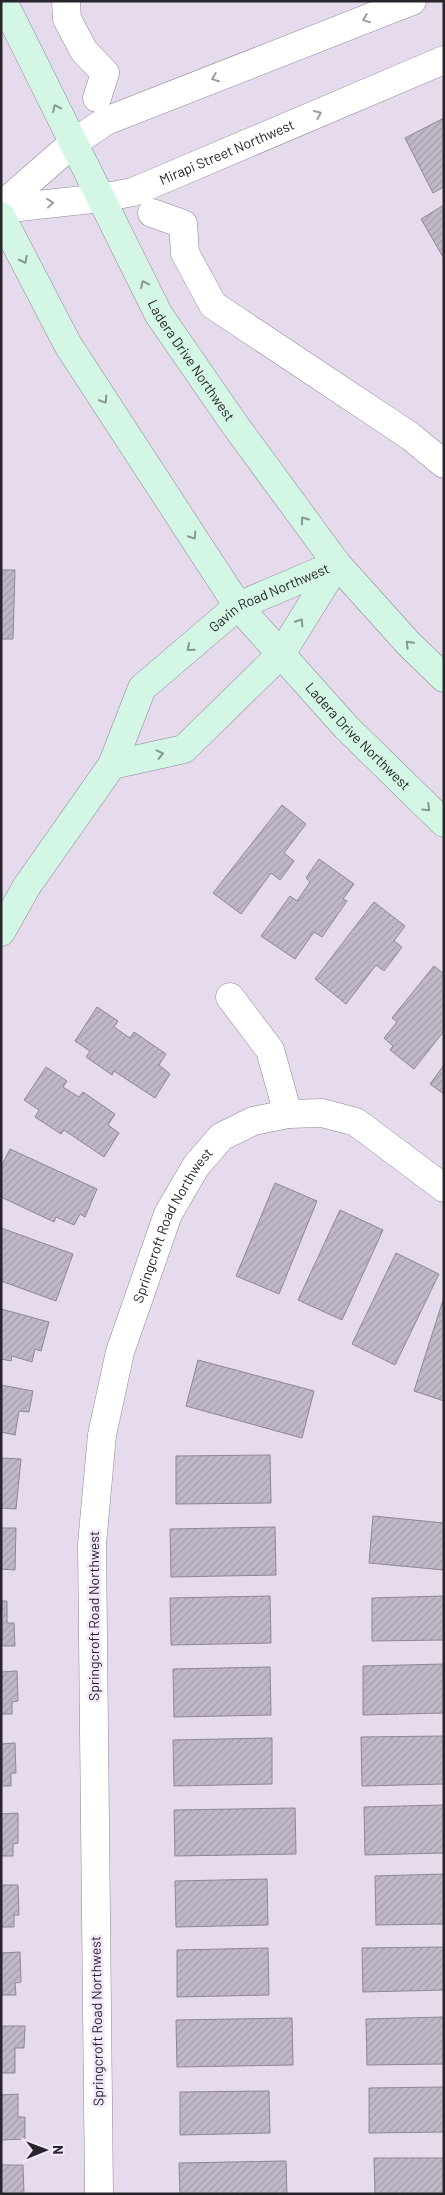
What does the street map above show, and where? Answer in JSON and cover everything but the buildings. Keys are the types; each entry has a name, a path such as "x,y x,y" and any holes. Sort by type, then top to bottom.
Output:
{"main road":[{"name":"Ladera Drive Northwest","path":"3,1 159,315 234,425 337,564 408,643 444,678"},
{"name":"Ladera Drive Northwest","path":"1,216 68,345 238,606 346,726 444,823"},
{"name":"Gavin Road Northwest","path":"1,932 26,886 112,765 142,688 238,606 337,564"},
{"name":"Gavin Road Northwest","path":"112,765 184,749 281,654 337,564"}],"street":[{"path":"66,1 66,19 84,51 105,73 97,98"},
{"name":"Mirapi Street Northwest","path":"1,207 73,143 106,121 412,1"},
{"name":"Mirapi Street Northwest","path":"1,207 101,198 133,192 444,60"},
{"path":"152,212 183,224 185,253 213,305 410,436 444,464"},
{"path":"230,997 270,1050 288,1114"},
{"name":"Springcroft Road Northwest","path":"100,2194 92,1544 102,1435 123,1342 168,1214 196,1166 221,1137 253,1121 288,1114 322,1113 356,1122 444,1188"}]}
